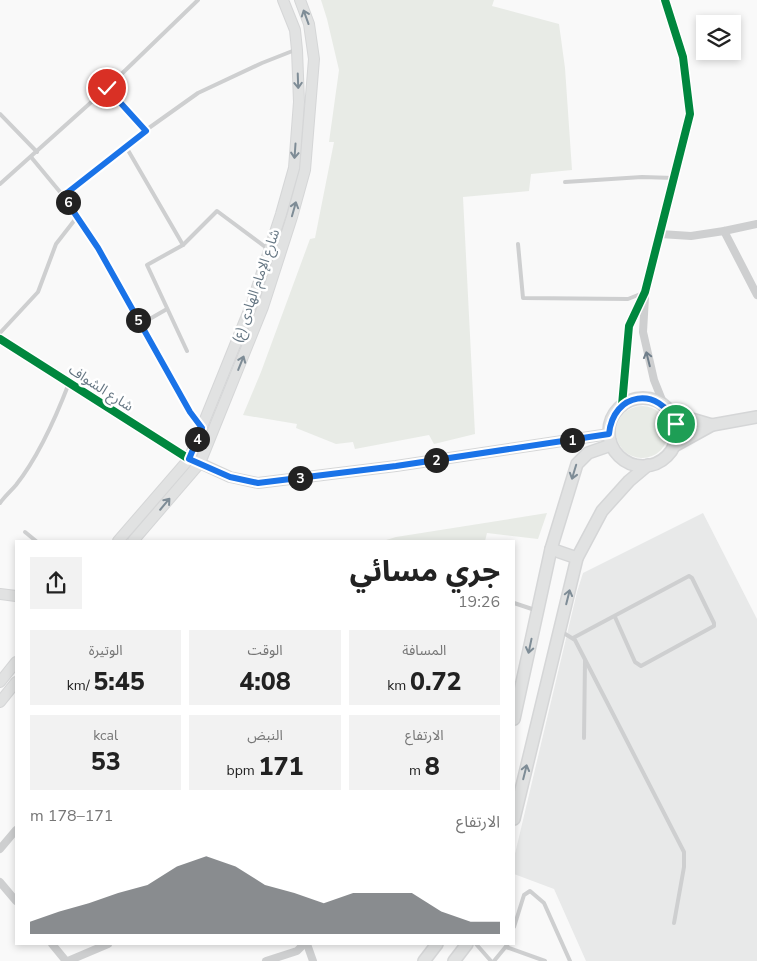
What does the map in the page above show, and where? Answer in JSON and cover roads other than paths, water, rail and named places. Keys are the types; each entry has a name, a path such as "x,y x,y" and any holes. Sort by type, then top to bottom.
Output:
{"main road":[{"name":"شارع الإمام الهادی (ع)","path":"119,540 189,459 252,303 269,251 294,168 299,102 295,30 283,0"},
{"name":"شارع الإمام الهادی (ع)","path":"134,540 200,463 263,307 305,170 314,59 309,24 300,0"},
{"path":"712,425 667,409 654,400 643,398 632,400 622,405 612,418 610,440 617,454 626,461 636,465 648,465 658,462 674,446 712,425 757,417"},
{"path":"667,409 676,424 674,446"},
{"path":"189,459 230,477 258,483 610,440"},
{"path":"515,714 551,549 577,464 588,453 610,440"},
{"path":"515,815 577,558 602,511 629,481 648,465"},
{"path":"551,549 577,558"},
{"path":"0,594 15,596"},
{"path":"0,682 15,663"},
{"path":"0,702 15,683"},
{"path":"424,961 436,945"},
{"path":"454,961 466,945"}],"street":[{"path":"622,405 629,326 645,292 690,114 683,58 665,0"},
{"path":"660,234 691,236 757,224"},
{"path":"724,231 757,295"},
{"path":"645,292 643,332 654,380 667,409"},
{"name":"شارع الشواف","path":"0,339 189,459"},
{"path":"0,849 15,831"},
{"path":"0,882 15,900"},
{"path":"53,945 67,961 106,945"},
{"path":"266,961 296,951 305,945"},
{"path":"306,945 313,961"}],"lane":[{"path":"0,184 107,88 198,0"},
{"path":"63,196 125,145 198,93 262,63 297,50"},
{"path":"107,88 146,131"},
{"path":"0,114 37,152"},
{"path":"125,145 183,245"},
{"path":"31,157 63,196 98,248 190,412 202,428"},
{"path":"565,182 642,177 674,178"},
{"path":"187,351 147,265 183,245 217,211 269,251"},
{"path":"0,333 38,292 56,244 78,217"},
{"path":"518,244 523,298 628,299 645,292"},
{"path":"140,324 168,309"},
{"path":"0,502 16,485 41,445 56,419 69,383"},
{"path":"25,532 35,540"},
{"path":"573,638 689,576 692,578 714,626 641,666 634,662 615,617"},
{"path":"515,603 538,611"},
{"path":"560,631 573,638 585,658 684,852 684,867 674,923"},
{"path":"584,738 585,658"},
{"path":"515,924 524,895 530,891 544,902 570,961"},
{"path":"477,945 492,961 507,946 545,961"}]}
